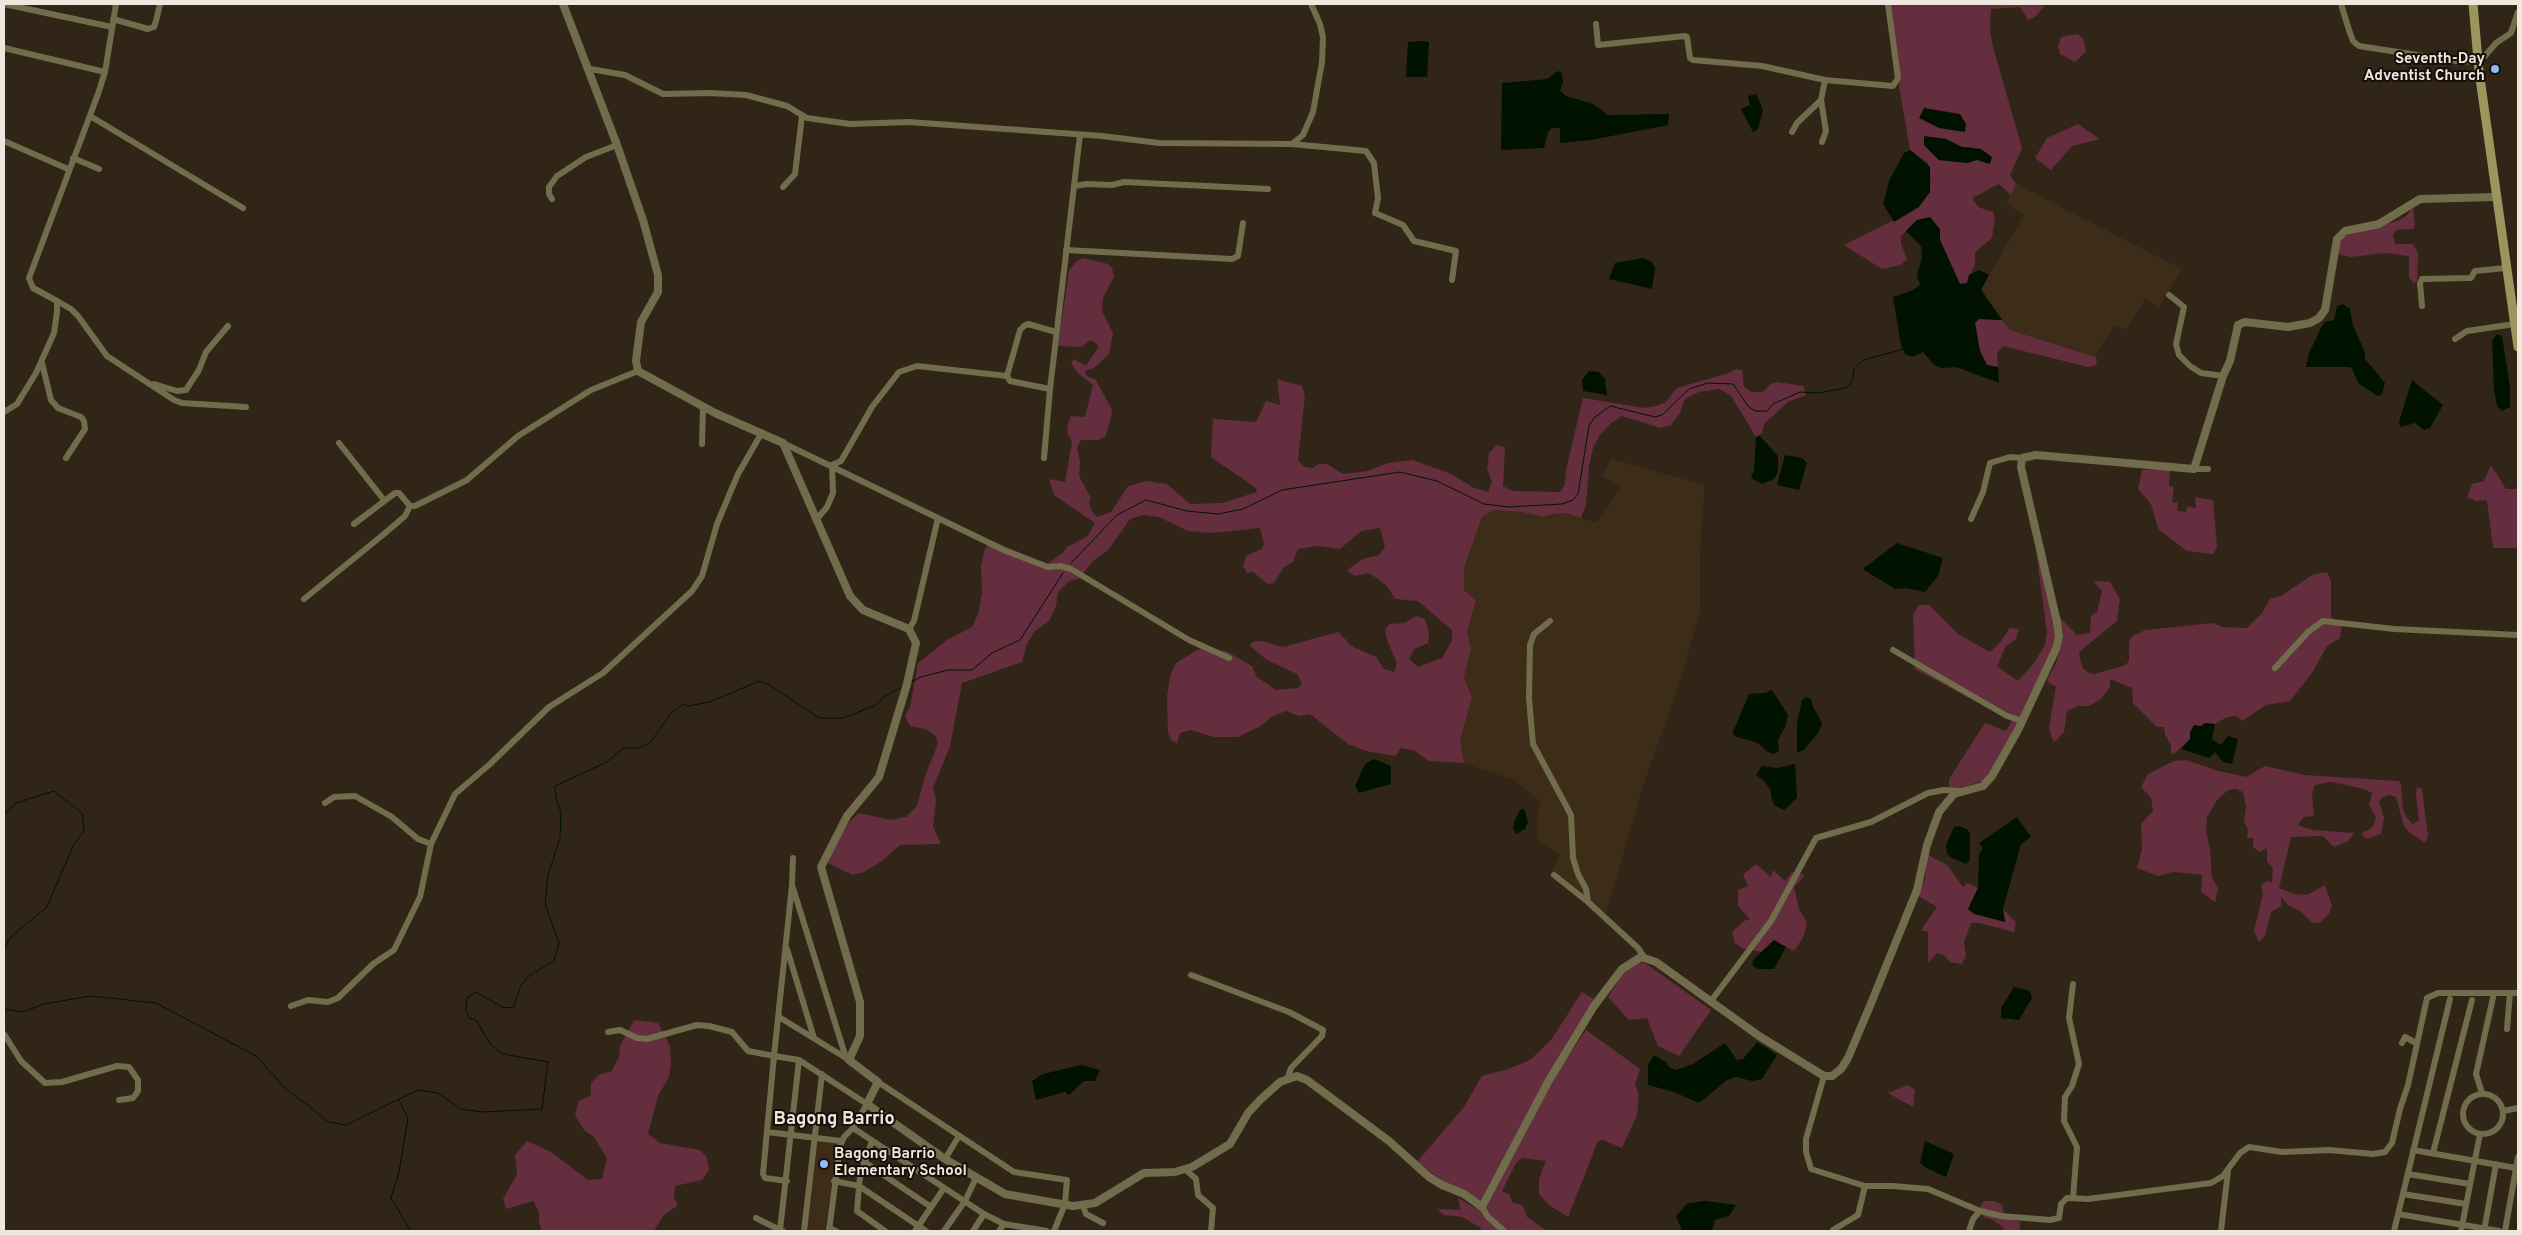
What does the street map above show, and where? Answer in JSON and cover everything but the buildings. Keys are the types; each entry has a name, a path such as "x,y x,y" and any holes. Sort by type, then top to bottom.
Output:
{"main road":[{"path":"2473,4 2478,60 2518,347"}],"street":[{"path":"4,4 112,27"},
{"path":"116,4 104,72 90,116 68,169 29,278 33,288 71,309 107,356 182,403 246,407"},
{"path":"113,19 148,29 154,27 160,4"},
{"path":"563,4 590,69 643,220 659,282 657,294 641,322 636,361 638,371 703,407 832,466 1006,551 1048,567 1060,566 1071,568 1181,635 1229,658"},
{"path":"1292,144 1303,135 1313,112 1322,62 1323,37 1320,24 1311,4"},
{"path":"1596,24 1598,45 1684,36 1687,37 1690,58 1693,60 1762,66 1825,80 1893,86 1898,78 1888,4"},
{"path":"2341,4 2348,30 2359,46 2456,62 2478,60 2486,56 2496,43 2510,34 2518,12"},
{"path":"4,48 104,72"},
{"path":"590,69 625,75 663,94 710,93 746,95 787,106 802,116 857,124 899,122 1080,134 1193,145 1292,144 1366,152 1374,163 1377,189 1375,213 1403,225 1414,242 1456,251 1452,280"},
{"path":"1822,142 1826,131 1820,100 1825,80"},
{"path":"1792,132 1797,122 1820,100"},
{"path":"90,116 243,208"},
{"path":"783,187 795,174 802,116"},
{"path":"1044,458 1056,332 1080,134"},
{"path":"4,141 68,169"},
{"path":"552,199 549,194 549,187 557,176 586,157 617,145"},
{"path":"73,158 99,169"},
{"path":"1074,186 1087,184 1108,185 1124,182 1268,189"},
{"path":"2194,469 2231,356 2235,329 2240,324 2250,322 2288,327 2310,323 2322,316 2331,279 2337,239 2342,232 2379,224 2420,199 2496,197"},
{"path":"1066,250 1232,260 1238,256 1243,223"},
{"path":"2422,306 2420,282 2422,279 2471,278 2475,272 2506,268"},
{"path":"2169,296 2184,307 2176,344 2179,355 2190,366 2201,373 2223,376"},
{"path":"4,412 17,404 42,362 54,333 58,312 57,300"},
{"path":"1050,389 1010,381 1007,376 1020,330 1024,326 1028,324 1056,332"},
{"path":"2455,339 2467,331 2514,324"},
{"path":"150,383 178,391 186,390 199,370 206,352 228,326"},
{"path":"42,362 51,400 58,408 81,417 84,421 85,429 66,458"},
{"path":"832,466 841,461 872,407 894,376 905,368 917,366 1007,376"},
{"path":"410,506 415,506 467,480 518,436 591,390 638,371"},
{"path":"702,444 703,407"},
{"path":"291,1006 308,1000 328,1002 338,998 373,964 394,950 420,897 431,844 455,794 490,764 549,707 603,673 692,591 702,576 716,524 738,474 761,434"},
{"path":"339,443 384,500"},
{"path":"783,443 846,588 863,610 908,629 916,643 880,774 847,816 820,867 860,1002 860,1036 847,1059"},
{"path":"1971,519 1983,492 1990,463 2010,457 2022,458 2036,455 2208,469"},
{"path":"1711,1001 1771,921 1816,838 1870,822 1928,793 1979,788 1989,780 2023,721 2052,660 2059,637 2042,549 2021,467 2022,458"},
{"path":"816,520 827,507 833,493 832,466"},
{"path":"354,524 384,500 398,493 410,506"},
{"path":"304,599 405,516 410,506"},
{"path":"908,629 914,621 938,518"},
{"path":"1550,621 1534,634 1530,645 1529,698 1533,744 1571,815 1573,858 1578,874 1584,884 1588,902"},
{"path":"2275,668 2308,632 2324,621 2394,629 2518,635"},
{"path":"1892,650 2008,716 2023,721"},
{"path":"1554,875 1588,902 1644,957 1661,966 1759,1036 1824,1076 1829,1077 1836,1073 1848,1058 1917,890 1927,845 1936,819 1945,803 1959,791"},
{"path":"325,803 334,797 355,796 392,817 418,838 431,844"},
{"path":"787,1181 764,1178 793,858"},
{"path":"792,885 847,1059"},
{"path":"786,945 814,1038"},
{"path":"1482,1207 1548,1082 1594,1006 1622,969 1634,960 1644,957"},
{"path":"1191,975 1289,1012 1323,1030 1322,1036 1291,1068 1288,1077"},
{"path":"2073,984 2069,1018 2079,1064 2072,1086 2065,1097 2064,1121 2076,1147 2073,1198"},
{"path":"2482,1094 2476,1074 2494,993"},
{"path":"2507,1029 2510,993"},
{"path":"1824,1076 1806,1139 1809,1166 1821,1174 1865,1186 1920,1187 1980,1212 2006,1216 2058,1219 2063,1201 2073,1198 2088,1199 2212,1183 2228,1171 2240,1153 2249,1147 2282,1152 2329,1150 2373,1154 2387,1151 2392,1143 2408,1086 2424,1003 2431,994 2518,993"},
{"path":"2394,1231 2450,999"},
{"path":"2433,1153 2472,1000"},
{"path":"779,1017 847,1059 878,1082 1014,1172 1067,1180 1065,1204 1054,1231"},
{"path":"608,1032 620,1030 637,1038 647,1039 697,1025 732,1032 748,1051 799,1060 868,1104 945,1159 1010,1196 1083,1206 1099,1200 1144,1173 1186,1170 1230,1144 1254,1107 1275,1086 1288,1077 1297,1076 1307,1080 1388,1141 1429,1177 1464,1194 1482,1207 1488,1217 1504,1231"},
{"path":"4,1034 21,1061 45,1083 62,1082 117,1066 129,1067 138,1080 138,1091 133,1098 119,1100"},
{"path":"2402,1043 2405,1037 2416,1043"},
{"path":"756,1218 782,1231 799,1060"},
{"path":"804,1231 822,1074"},
{"path":"832,1230 834,1181 842,1141 853,1128 868,1104 878,1082"},
{"path":"2482,1094 2490,1095 2497,1099 2503,1111 2503,1119 2499,1127 2488,1134 2480,1134 2468,1128 2462,1113 2467,1101 2474,1096 2482,1094"},
{"path":"2503,1111 2518,1108"},
{"path":"853,1128 984,1214 1004,1224 1028,1230 1046,1231"},
{"path":"767,1132 842,1141"},
{"path":"2461,1228 2480,1134"},
{"path":"945,1159 959,1136"},
{"path":"872,1141 863,1161 859,1186 858,1212 885,1231"},
{"path":"2414,1150 2516,1168"},
{"path":"2504,1231 2518,1157"},
{"path":"863,1161 931,1208"},
{"path":"2484,1230 2496,1164"},
{"path":"1186,1170 1196,1179 1198,1195 1213,1208 1214,1214 1211,1231"},
{"path":"2222,1231 2228,1171"},
{"path":"2408,1174 2470,1184"},
{"path":"944,1231 964,1201 976,1178"},
{"path":"834,1181 859,1186 916,1229 926,1231"},
{"path":"1833,1230 1858,1215 1865,1186"},
{"path":"916,1229 944,1188"},
{"path":"2403,1194 2466,1204"},
{"path":"1083,1206 1086,1214 1102,1223"},
{"path":"1969,1231 1973,1219 1980,1212"},
{"path":"973,1231 984,1214"},
{"path":"2398,1214 2461,1228 2499,1231"},
{"path":"999,1231 1004,1224"}],"shaded area":[{"path":"1885,4 2046,4 2035,17 2028,20 2020,7 1991,9 1990,31 1993,47 2022,148 2010,175 2016,184 2011,195 1999,184 1972,198 1978,207 1993,212 1995,217 1992,238 1975,252 1975,264 1967,283 1960,284 1940,240 1940,229 1917,220 1901,236 1901,244 1907,259 1901,265 1882,269 1844,245 1904,215 1931,183 1928,163 1910,150","holes":["1924,137 1946,139 1962,147 1972,147 1989,164 1977,160 1967,163 1939,160 1924,145"]},
{"path":"2077,34 2083,38 2086,51 2075,62 2060,54 2058,46 2061,37"},
{"path":"1408,42 1429,42 1427,77 1406,77"},
{"path":"1558,71 1562,73 1563,82 1560,91 1566,96 1593,104 1608,115 1669,114 1668,125 1591,140 1560,143 1560,128 1552,128 1548,132 1544,148 1501,150 1502,83 1547,79"},
{"path":"1756,94 1763,110 1758,129 1753,132 1741,109 1750,105 1748,96"},
{"path":"1924,108 1960,114 1966,124 1965,132 1939,128 1919,118"},
{"path":"2078,124 2100,139 2072,146 2051,170 2035,158 2047,138"},
{"path":"1924,136 1946,139 1962,147 1981,149 1992,157 1990,164 1977,160 1967,163 1939,160 1924,145"},
{"path":"1910,150 1930,167 1930,192 1919,207 1894,222 1883,204 1889,181 1904,153"},
{"path":"2016,184 2182,269 2159,307 2145,299 2126,330 2114,325 2095,357 2010,330 1981,289 2024,215 2006,204"},
{"path":"2413,207 2415,225 2413,229 2396,230 2393,235 2395,244 2413,244 2418,253 2417,281 2413,283 2409,277 2409,256 2385,253 2350,257 2338,254 2340,241 2345,236 2400,220"},
{"path":"1930,217 1940,229 1940,240 1960,284 1967,283 1969,275 1979,270 1989,275 1981,290 2002,320 1979,319 1975,323 1980,351 1987,365 1998,367 1999,383 1956,367 1942,368 1934,365 1923,352 1913,357 1905,354 1901,345 1893,297 1913,290 1920,285 1917,275 1922,258 1921,246 1906,231 1917,220"},
{"path":"1083,258 1108,264 1112,268 1114,277 1103,298 1102,311 1113,333 1109,354 1094,368 1085,371 1087,376 1096,380 1112,410 1110,422 1105,437 1098,440 1081,440 1077,448 1080,461 1079,476 1091,498 1089,502 1091,510 1097,517 1111,512 1128,486 1147,481 1167,484 1190,504 1222,503 1257,492 1256,488 1211,457 1213,419 1256,422 1266,401 1280,405 1277,379 1302,386 1305,396 1298,460 1304,467 1312,468 1319,464 1327,464 1343,474 1368,471 1388,463 1412,460 1449,473 1474,488 1488,492 1492,482 1487,469 1489,453 1497,445 1505,447 1503,486 1513,491 1560,492 1565,484 1566,470 1583,398 1644,408 1656,406 1666,402 1677,388 1729,373 1736,369 1742,370 1744,387 1752,392 1763,392 1771,384 1777,382 1803,386 1806,395 1788,402 1764,424 1762,433 1756,437 1731,396 1720,389 1699,392 1685,399 1680,413 1671,425 1661,428 1622,416 1610,424 1600,435 1593,448 1589,466 1586,505 1581,518 1566,513 1543,517 1522,512 1493,510 1482,517 1464,568 1464,590 1476,601 1467,631 1471,649 1464,678 1472,697 1460,741 1464,763 1429,761 1415,751 1401,748 1395,756 1366,751 1348,744 1310,714 1299,716 1286,711 1273,716 1259,727 1238,737 1214,737 1191,730 1180,733 1177,743 1171,740 1168,733 1167,697 1170,676 1176,663 1199,649 1226,651 1252,666 1257,677 1276,690 1298,688 1302,683 1297,674 1267,660 1250,646 1252,642 1261,641 1283,647 1338,632 1353,647 1376,657 1384,669 1394,672 1397,663 1387,640 1385,629 1390,624 1404,623 1416,616 1425,619 1429,633 1428,643 1414,649 1409,659 1418,667 1442,658 1452,641 1452,630 1418,601 1395,599 1387,586 1375,577 1368,573 1354,576 1347,570 1363,559 1379,555 1385,547 1380,528 1361,531 1340,549 1317,546 1298,549 1293,562 1283,568 1274,583 1268,584 1253,572 1247,573 1243,566 1246,556 1261,549 1264,544 1260,528 1212,533 1188,531 1159,517 1143,515 1130,519 1109,549 1092,562 1079,579 1069,581 1058,592 1056,606 1050,620 1034,632 1027,644 1022,662 962,683 950,746 933,788 936,800 933,826 941,844 900,845 882,861 864,872 852,875 828,863 835,842 850,821 859,813 891,820 906,817 917,806 926,773 938,744 935,735 925,729 910,726 905,716 910,707 918,663 947,640 972,627 978,614 982,593 981,565 985,549 990,540 1047,564 1063,553 1067,547 1088,536 1095,523 1054,495 1049,479 1065,482 1072,442 1067,433 1068,424 1071,416 1085,417 1093,385 1078,373 1071,363 1074,359 1086,366 1099,346 1091,340 1081,347 1058,346 1069,270 1077,261"},
{"path":"1643,258 1652,262 1655,268 1652,289 1609,279 1615,263"},
{"path":"2343,304 2350,309 2353,326 2365,352 2365,359 2385,383 2382,394 2378,396 2358,383 2352,368 2306,367 2309,353 2321,328 2325,322 2334,320 2337,306"},
{"path":"1979,319 2002,320 2010,330 2095,357 2097,362 2095,365 2088,367 2003,346 1997,353 1998,367 1987,365 1980,351 1975,323"},
{"path":"2497,334 2502,336 2510,387 2510,407 2502,411 2497,406 2494,390 2492,341"},
{"path":"1589,371 1599,372 1605,379 1607,395 1583,391 1582,380"},
{"path":"2412,380 2443,405 2430,428 2424,430 2415,423 2401,427 2399,422"},
{"path":"1760,436 1778,456 1778,471 1774,479 1762,484 1751,478 1754,470 1756,437"},
{"path":"1785,455 1802,458 1807,463 1799,490 1777,485"},
{"path":"1611,459 1705,485 1700,550 1700,613 1678,687 1644,783 1606,914 1551,871 1560,855 1538,840 1536,823 1540,802 1516,781 1464,763 1460,741 1472,697 1464,678 1471,649 1467,631 1476,602 1464,590 1464,568 1482,517 1493,510 1522,512 1543,517 1566,513 1596,523 1622,487 1602,476"},
{"path":"2491,465 2506,489 2518,489 2518,548 2493,548 2487,500 2476,501 2467,497 2472,484 2484,481"},
{"path":"2170,469 2169,486 2174,487 2172,502 2178,503 2177,511 2186,512 2187,506 2196,508 2195,497 2213,500 2217,547 2213,554 2187,551 2162,532 2158,528 2151,504 2138,489 2142,470"},
{"path":"1897,543 1943,558 1938,576 1925,592 1906,588 1895,589 1864,570 1864,568"},
{"path":"2035,543 2039,543 2055,621 2056,641 2008,743 1985,780 1949,792 1949,779 1985,723 2006,731 2012,721 1915,669 1913,615 1919,605 1929,605 1958,634 1990,652 2010,628 2019,629 2016,639 2006,646 1997,666 2018,681 2034,663 2045,645 2047,633"},
{"path":"2327,572 2331,581 2331,617 2342,626 2340,638 2327,646 2312,673 2290,701 2266,705 2242,721 2237,716 2227,717 2215,724 2205,723 2190,732 2190,739 2174,754 2171,753 2171,745 2165,735 2164,727 2157,727 2133,703 2132,688 2110,679 2110,687 2101,699 2089,706 2079,706 2067,711 2064,732 2055,742 2052,739 2049,727 2056,686 2050,684 2047,680 2056,663 2062,643 2063,632 2058,616 2077,635 2090,633 2091,616 2097,612 2102,591 2093,581 2110,582 2120,599 2117,621 2079,652 2082,667 2088,673 2095,674 2126,665 2129,660 2129,641 2133,636 2145,630 2213,623 2223,627 2247,628 2262,613 2270,599 2281,596 2312,575"},
{"path":"1772,690 1788,715 1786,725 1778,740 1779,751 1774,754 1766,751 1758,743 1734,736 1733,732 1749,694 1765,693"},
{"path":"1807,697 1811,699 1813,707 1822,723 1818,733 1804,750 1797,753 1797,724 1802,700"},
{"path":"2205,723 2215,724 2212,739 2221,745 2228,736 2238,739 2232,764 2223,762 2215,752 2209,758 2181,749 2190,739 2190,732 2194,725 2201,726"},
{"path":"1374,759 1391,766 1391,784 1359,793 1355,786 1365,764"},
{"path":"2186,760 2215,770 2246,777 2265,766 2305,775 2399,781 2403,810 2406,817 2413,824 2419,820 2417,787 2422,789 2428,836 2425,843 2409,832 2404,826 2396,797 2389,795 2383,797 2379,802 2384,817 2381,834 2366,839 2361,833 2372,828 2376,818 2369,805 2372,793 2364,789 2331,782 2315,785 2312,794 2314,816 2304,817 2298,825 2312,830 2354,833 2348,841 2334,847 2323,836 2291,837 2279,888 2295,894 2307,895 2325,885 2332,906 2329,914 2320,923 2311,922 2300,911 2289,906 2281,897 2281,906 2271,912 2265,936 2259,942 2254,931 2263,893 2261,886 2266,881 2272,882 2273,867 2267,862 2267,848 2259,852 2253,847 2253,838 2247,838 2248,829 2244,822 2246,807 2243,792 2236,789 2228,790 2217,800 2207,817 2206,831 2210,849 2212,878 2218,888 2215,902 2201,892 2202,875 2174,872 2158,876 2137,868 2142,849 2141,824 2153,811 2151,798 2141,787 2148,774 2174,761"},
{"path":"1795,764 1797,798 1784,810 1775,806 1771,797 1771,791 1765,782 1756,775 1762,766 1777,768"},
{"path":"1524,809 1528,822 1525,829 1516,834 1513,828 1515,820 1520,810"},
{"path":"2017,817 2031,837 2021,844 2003,909 2005,922 1974,914 1968,909 1978,888 1979,854 1983,848 1979,843"},
{"path":"1959,826 1967,829 1970,834 1970,860 1966,864 1950,857 1947,853 1946,845 1954,827"},
{"path":"1928,855 1947,865 1963,887 1967,883 1978,888 1968,909 2005,921 2003,909 2016,922 2014,932 1980,923 1971,923 1964,942 1966,956 1962,964 1950,962 1944,955 1937,953 1928,963 1928,932 1921,930 1937,907 1918,896 1925,879"},
{"path":"1756,864 1771,877 1773,870 1785,881 1792,872 1805,875 1794,887 1799,909 1807,922 1804,936 1794,951 1774,940 1761,952 1742,948 1735,943 1732,932 1744,921 1750,919 1738,906 1738,890 1748,886 1743,875"},
{"path":"1774,940 1786,947 1774,969 1758,969 1752,965 1753,960"},
{"path":"1637,962 1645,963 1711,1010 1679,1056 1658,1046 1647,1018 1629,1020 1608,997 1627,968"},
{"path":"2014,987 2030,991 2032,998 2019,1020 2001,1018 2001,1008"},
{"path":"1582,992 1594,999 1480,1203 1464,1190 1444,1182 1417,1162 1464,1107 1482,1076 1508,1069 1530,1060 1551,1040"},
{"path":"634,1020 658,1023 670,1046 671,1064 669,1077 658,1096 648,1134 660,1143 700,1150 707,1157 709,1170 702,1180 675,1186 674,1198 678,1205 663,1216 654,1231 542,1231 539,1223 539,1212 533,1201 506,1209 503,1199 517,1174 515,1155 527,1141 551,1152 588,1180 602,1179 607,1158 594,1137 584,1130 575,1115 579,1101 591,1095 591,1083 599,1075 612,1071 619,1057 620,1046"},
{"path":"1586,1030 1640,1069 1635,1085 1639,1095 1637,1115 1622,1148 1603,1140 1598,1141 1568,1217 1549,1205 1539,1194 1539,1179 1546,1161 1522,1158 1516,1163 1502,1191 1509,1194 1512,1202 1523,1206 1527,1217 1547,1231 1480,1231 1481,1228 1462,1217 1444,1215 1437,1209 1461,1210 1458,1198 1477,1209 1487,1207 1550,1083"},
{"path":"1757,1042 1777,1055 1762,1079 1752,1081 1736,1077 1727,1080 1699,1103 1674,1092 1648,1085 1648,1065 1654,1055 1676,1070 1693,1064 1725,1043 1737,1060 1743,1059"},
{"path":"1082,1065 1100,1070 1095,1081 1084,1081 1069,1095 1065,1092 1036,1100 1032,1081 1043,1074"},
{"path":"1908,1085 1915,1090 1913,1107 1888,1093"},
{"name":"Bagong Barrio Elementary School","path":"816,1139 837,1143 825,1231 806,1231"},
{"path":"1925,1141 1954,1154 1946,1177 1926,1168 1920,1163"},
{"path":"1705,1201 1736,1205 1729,1216 1715,1220 1712,1231 1682,1231 1676,1216 1688,1203"},
{"path":"1984,1201 1994,1201 2002,1205 2004,1213 2011,1219 2020,1222 2020,1231 2004,1231 2003,1227 1991,1219 1984,1218 1980,1207"}],"waterway":[{"path":"1071,563 1117,515 1146,500 1187,511 1218,514 1243,509 1282,490 1400,472 1437,481 1484,504 1509,507 1562,504 1573,500 1578,494 1589,426 1594,418 1610,406 1655,417 1662,415 1689,389 1708,383 1733,384 1748,406 1755,411 1767,411 1773,404 1800,392 1818,393 1846,388 1852,381 1854,369 1863,360 1904,349"},
{"path":"911,682 921,677 948,670 972,670 992,653 1020,640 1063,573"},
{"path":"4,1009 23,1012 44,1004 90,996 156,1003 256,1056 285,1088 329,1122 346,1125 418,1090 438,1093 460,1109 484,1112 542,1109 548,1062 503,1054 491,1045 476,1020 469,1018 466,1011 467,998 476,992 502,1007 513,1008 521,985 530,975 554,961 559,943 545,904 548,875 560,838 561,812 556,799 555,786 607,762 624,748 639,748 651,742 671,713 683,704 688,706 710,702 759,681 770,685 819,718 843,718 876,705 885,696 903,687"},
{"path":"4,815 16,803 54,791 82,813 84,831 73,846 47,907 12,936 4,948"},
{"path":"399,1100 408,1118 399,1172 391,1198 411,1231"}],"place":[{"name":"Seventh-Day Adventist Church","path":"2495,69"},
{"name":"Bagong Barrio Elementary School","path":"824,1164"}],"district":[{"name":"Bagong Barrio","path":"834,1120"}]}
